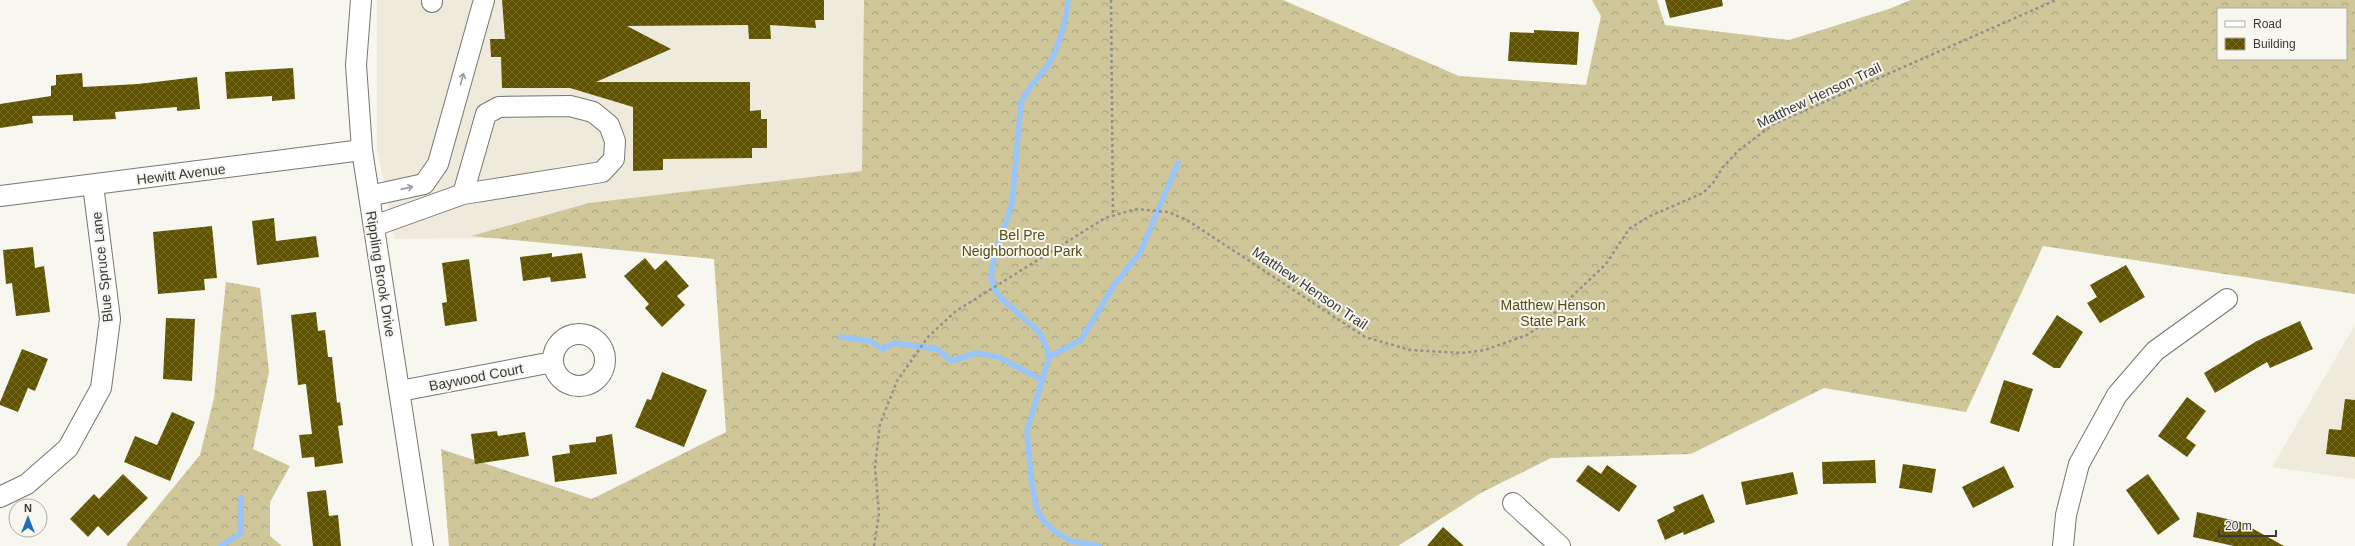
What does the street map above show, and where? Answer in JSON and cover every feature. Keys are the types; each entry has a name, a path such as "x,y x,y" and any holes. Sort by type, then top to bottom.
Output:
{"street":[{"name":"Rippling Brook Drive","path":"361,0 356,65 362,150 423,546"},
{"path":"369,196 424,184 438,164 484,0"},
{"path":"374,226 463,194 602,172 614,159 614,141 609,125 593,112 570,106 499,107 486,114 463,194"},
{"name":"Hewitt Avenue","path":"0,196 362,150"},
{"name":"Blue Spruce Lane","path":"0,497 27,484 68,448 101,388 110,319 93,185"},
{"path":"2063,546 2066,515 2079,464 2117,395 2155,351 2227,299"},
{"name":"Baywood Court","path":"400,391 553,362"},
{"path":"1513,503 1560,546"}],"path":[{"path":"1110,0 1110,114 1113,215"},
{"name":"Matthew Henson Trail","path":"874,546 879,514 875,467 880,424 897,381 910,360 928,337 956,311 1105,218 1136,209 1168,212 1187,220 1226,244 1365,337 1410,350 1462,353 1485,350 1527,334 1558,311 1606,264 1629,228 1648,217 1703,193 1713,183 1723,167 1739,150 1768,128 2056,0"}],"shaded area":[{"path":"377,0 945,0 861,297 726,235 395,239 377,148"},
{"path":"2355,325 2355,479 2272,467"}],"green space":[{"path":"864,0 1283,0 1459,76 1586,85 1601,16 1592,0 1657,0 1665,25 1789,40 1889,9 1911,0 2355,0 2355,294 2043,246 1966,412 1824,388 1691,454 1551,458 1481,493 1398,546 449,546 441,449 592,499 726,432 714,259 471,236 589,203 862,171"},
{"path":"226,282 260,288 269,372 253,449 290,466 270,502 270,536 282,546 128,546 127,544 200,455 214,398"}],"building":[{"path":"502,0 824,0 824,20 815,20 816,28 770,25 771,39 749,39 748,25 627,26 671,49 596,82 750,82 750,111 761,110 761,119 767,119 767,148 752,148 752,158 663,159 663,170 633,171 633,107 570,88 502,88 501,57 491,57 490,39 505,39"},
{"path":"1665,0 1722,0 1723,6 1670,18"},
{"path":"1534,30 1579,32 1577,65 1508,61 1510,32 1534,33"},
{"path":"293,68 295,99 272,101 272,96 227,99 225,72"},
{"path":"82,73 83,87 138,84 197,77 200,109 177,111 177,107 115,112 116,119 73,121 73,115 32,116 33,123 0,128 0,104 51,96 51,86 56,85 56,75"},
{"path":"274,218 276,241 316,236 319,257 257,265 252,221"},
{"path":"212,226 217,278 204,279 205,290 158,294 153,232"},
{"path":"33,247 35,268 44,266 50,312 16,316 12,283 6,284 3,250"},
{"path":"552,253 552,257 582,253 586,278 551,282 550,277 523,281 520,257"},
{"path":"645,258 655,270 666,260 689,286 677,296 685,305 662,327 645,308 649,304 624,276"},
{"path":"469,259 477,321 445,326 442,303 447,302 442,263"},
{"path":"2126,265 2145,297 2100,323 2087,303 2097,297 2090,285"},
{"path":"316,312 318,331 325,330 328,357 332,357 337,403 340,402 343,425 338,426 343,463 315,467 314,457 302,458 299,435 312,434 306,384 298,385 291,315"},
{"path":"2057,315 2083,332 2060,368 2054,368 2032,354"},
{"path":"166,318 195,319 192,381 163,379"},
{"path":"2300,321 2313,349 2270,368 2267,362 2215,393 2204,373 2257,341"},
{"path":"22,349 48,359 35,391 28,388 18,412 0,405 0,402"},
{"path":"662,372 707,390 684,447 635,427 647,399 651,400"},
{"path":"2004,380 2033,389 2019,432 1990,423"},
{"path":"2187,397 2206,411 2186,438 2196,445 2187,457 2158,436"},
{"path":"2345,399 2355,400 2355,457 2326,454 2329,429 2341,430"},
{"path":"172,412 195,422 170,481 124,462 135,436 157,445"},
{"path":"497,431 498,436 525,432 529,456 475,464 471,434"},
{"path":"612,434 617,474 555,482 552,456 570,453 569,445 596,442 596,437"},
{"path":"1875,460 1876,483 1823,484 1822,462"},
{"path":"1903,464 1936,469 1932,493 1899,488"},
{"path":"1588,465 1601,474 1607,465 1637,486 1619,512 1576,481"},
{"path":"2004,466 2014,487 1973,508 1962,487"},
{"path":"1793,472 1798,494 1746,505 1741,482"},
{"path":"123,474 148,498 108,536 98,526 88,537 70,519 94,494 99,499"},
{"path":"2148,474 2180,519 2158,535 2126,490"},
{"path":"326,490 329,516 338,515 341,546 313,546 307,492"},
{"path":"1703,494 1715,522 1684,535 1683,532 1665,540 1657,520 1675,511 1673,507"},
{"path":"2197,512 2249,524 2248,526 2284,546 2234,546 2193,537"},
{"path":"1443,527 1464,546 1427,546"}],"waterway":[{"path":"1068,0 1064,24 1055,52 1048,65 1021,102 1012,204 995,254 991,276 995,290 1001,298 1039,332 1047,348 1049,357 1027,431 1031,478 1036,507 1043,520 1054,531 1071,541 1099,546"},
{"path":"1049,357 1081,340 1114,285 1140,253 1178,163"},
{"path":"841,337 870,341 883,349 894,343 937,349 951,361 977,353 998,357 1042,380"},
{"path":"221,546 241,533 241,498"}],"park label":[{"name":"Bel Pre Neighborhood Park","path":"1022,244"},
{"name":"Matthew Henson State Park","path":"1553,314"}]}
